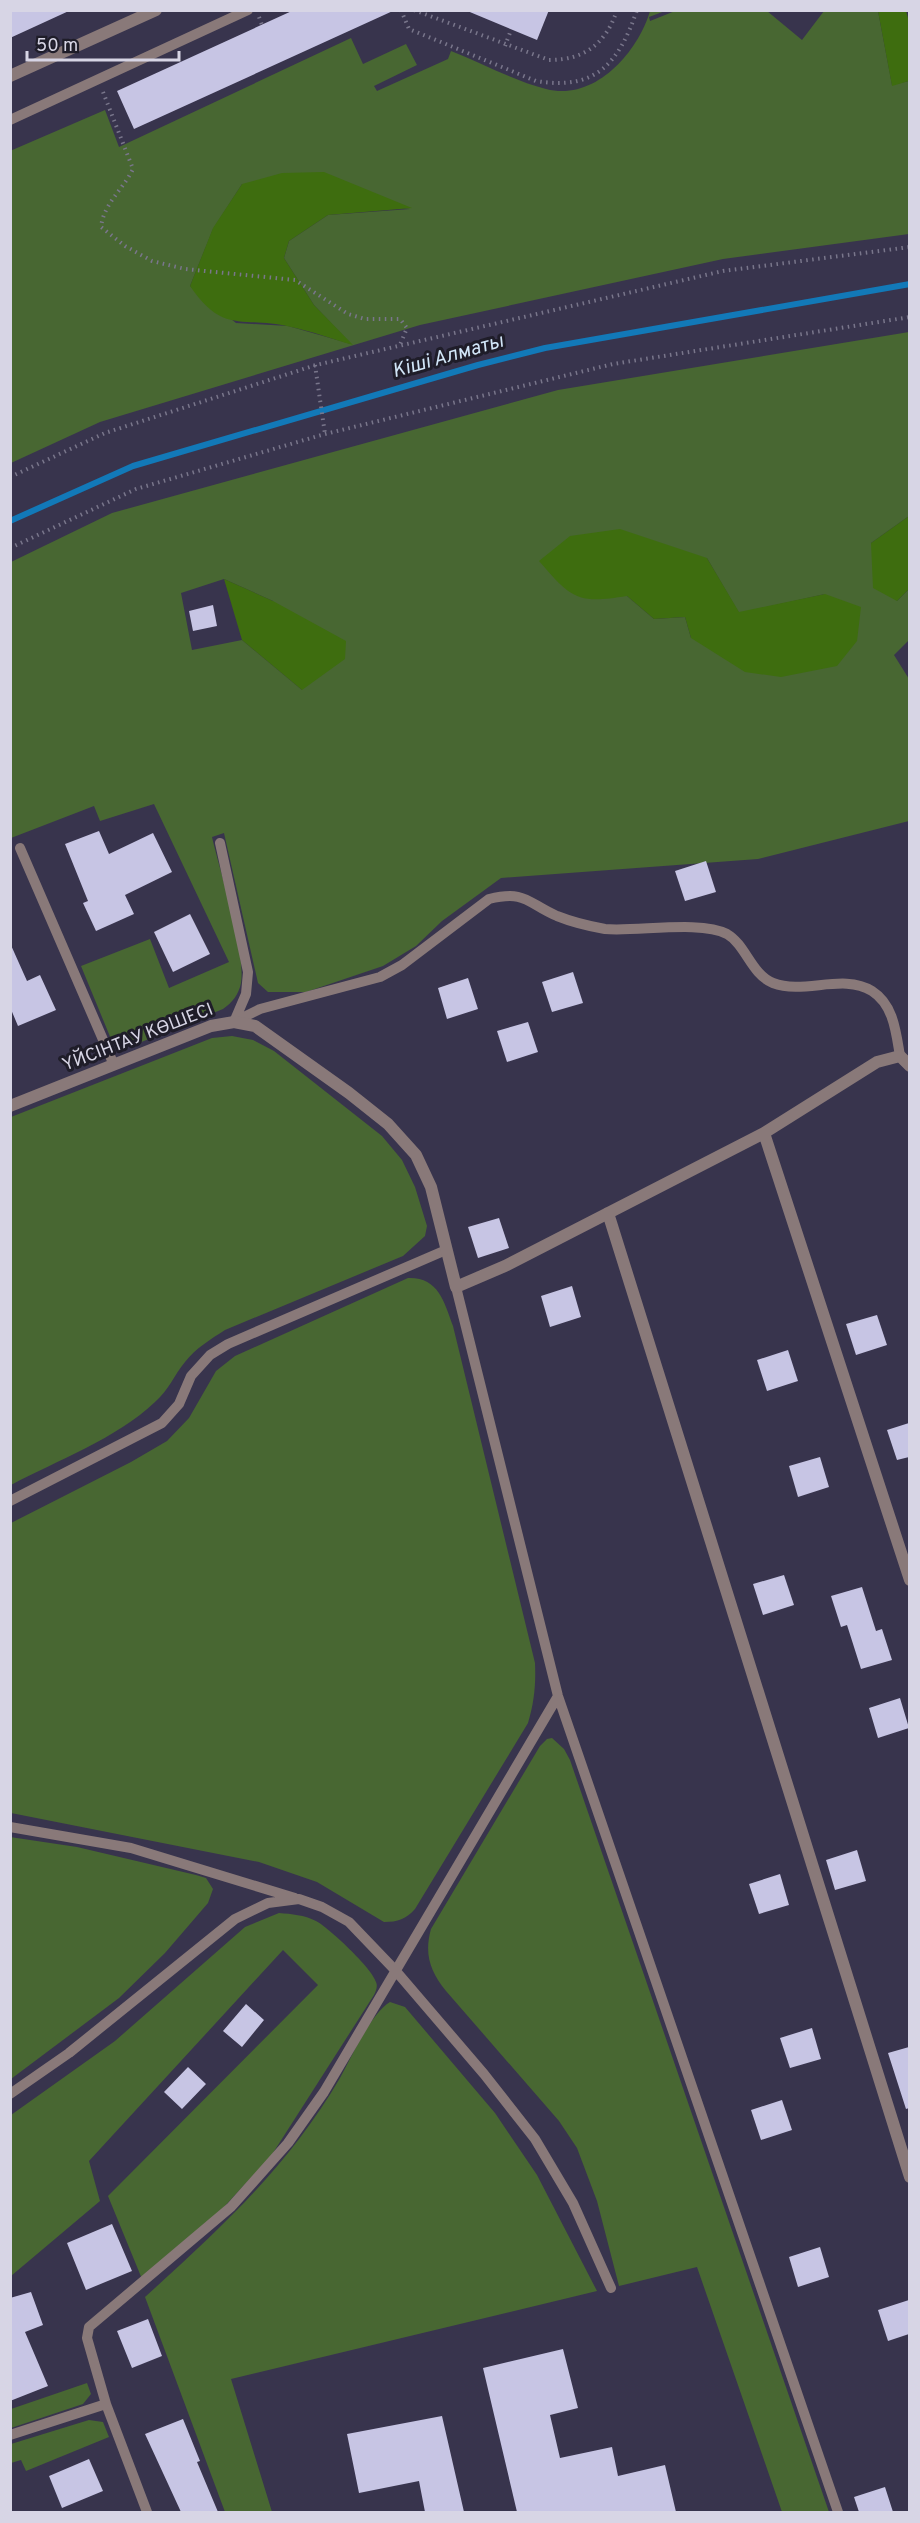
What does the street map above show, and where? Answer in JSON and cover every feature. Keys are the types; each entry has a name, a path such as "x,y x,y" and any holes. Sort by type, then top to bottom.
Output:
{"street":[{"path":"10,76 156,10"},
{"name":"ҮЙСІНТАУ КӨШЕСІ","path":"10,1106 211,1026 234,1022 255,1026 341,1087 388,1124 416,1155 431,1187 456,1287"},
{"path":"456,1287 505,1266 764,1133 878,1062 900,1056 909,1066"},
{"path":"764,1133 909,1580"},
{"path":"608,1213 909,2176"}],"lane":[{"path":"10,120 248,10"},
{"path":"220,843 248,972 246,994 234,1022"},
{"path":"20,848 114,1065"},
{"path":"234,1022 260,1009 380,977 410,960 489,899 504,895 524,897 554,915 581,925 607,929 709,929 728,935 758,972 772,983 792,987 852,985 871,991 885,1003 893,1019 900,1056"},
{"path":"10,1501 162,1423 179,1404 191,1376 210,1355 228,1344 446,1250"},
{"path":"456,1287 558,1696 838,2512"},
{"path":"147,2512 106,2404 87,2338 89,2327 231,2207 288,2143 324,2092 558,1696"},
{"path":"10,1827 131,1848 299,1899 322,1907 349,1922 395,1970 484,2074 535,2139 573,2203 611,2288"},
{"path":"10,2094 69,2052 235,1918 268,1904 299,1899"},
{"path":"10,2435 106,2404"}],"path":[{"path":"400,10 409,28 536,81 554,84 571,83 589,77 608,64 622,49 637,10"},
{"path":"414,10 505,46 549,60 564,60 583,55 597,46 607,33 617,10"},
{"path":"434,18 437,10"},
{"path":"505,46 511,30"},
{"path":"98,80 133,169 125,186 103,213 101,227 125,246 152,261 185,269 295,280 348,314 365,319 400,319 407,328 400,345"},
{"path":"10,477 105,433 315,365 723,272 909,247"},
{"path":"10,548 136,489 325,435 613,364 909,317"},
{"path":"315,365 325,435"}],"green space":[{"path":"650,11 665,11 649,17 650,21 675,11 767,11 802,40 824,11 878,11 892,85 909,81 909,234 723,259 420,325 100,422 11,463 10,151 105,110 119,147 351,38 363,64 406,44 417,65 374,86 377,91 448,59 451,51 534,86 564,91 581,88 597,81 612,70 625,57 644,27","holes":["242,184 410,209 328,215 289,241 284,258 314,305 351,344 288,326 236,323 190,286 213,229"]},
{"path":"878,11 906,11 910,25 909,81 892,86"},
{"path":"324,172 412,208 328,215 289,241 284,258 314,305 353,345 291,327 235,321 213,312 190,286 213,228 242,184 282,173"},
{"path":"909,332 909,516 871,543 897,601 909,589 909,640 894,655 909,679 909,821 758,859 501,878 442,921 416,946 383,966 306,992 268,992 258,983 224,833 212,837 240,952 241,983 237,994 223,1009 139,1043 116,1043 111,1039 81,966 150,939 169,988 229,962 154,804 100,821 94,806 11,838 11,562 112,513 558,390","holes":["707,558 739,613 825,594 691,638 685,617 654,619 627,596","224,579 273,601 302,690 242,640 192,650 181,593"]},
{"path":"909,516 909,589 897,601 873,588 871,543"},
{"path":"620,529 707,558 739,612 825,594 861,607 857,641 837,666 781,677 745,672 691,638 685,617 654,619 627,596 597,599 577,596 560,584 539,561 570,536"},
{"path":"224,579 273,601 346,641 345,659 302,690 242,640"},
{"path":"232,1036 253,1040 274,1051 382,1136 402,1160 415,1187 427,1226 425,1236 403,1256 225,1330 194,1352 160,1397 140,1415 105,1438 11,1485 11,1117 212,1038"},
{"path":"408,1278 418,1279 433,1286 443,1300 453,1326 535,1663 535,1686 528,1723 415,1909 401,1919 384,1922 317,1882 259,1862 11,1813 11,1523 131,1462 167,1441 189,1418 216,1371 235,1356"},
{"path":"552,1738 564,1749 570,1760 829,2512 782,2512 697,2267 619,2286 597,2201 577,2148 559,2121 446,1991 432,1969 428,1954 431,1929 540,1746 547,1739"},
{"path":"10,1837 77,1847 196,1875 206,1878 213,1889 208,1903 165,1953 119,1998 11,2079"},
{"path":"279,1913 302,1916 322,1925 367,1968 377,1987 271,2156 223,2208 142,2279 108,2196 318,1985 283,1950 89,2161 100,2201 11,2276 11,2115 115,2041 245,1927"},
{"path":"390,2002 405,2007 495,2113 537,2175 597,2291 231,2379 272,2512 225,2512 145,2297 200,2247 275,2168 320,2110 369,2026"},
{"path":"87,2383 91,2394 83,2404 11,2428 11,2409"},
{"path":"89,2420 103,2422 109,2437 26,2471 21,2460 11,2463 11,2444"}],"building":[{"path":"10,10 71,10 10,38"},
{"path":"294,10 395,10 134,129 117,91"},
{"path":"465,10 549,10 537,40"},
{"path":"213,605 217,626 193,631 189,611"},
{"path":"99,831 109,854 153,833 172,872 125,895 134,914 96,931 83,903 88,901 65,844"},
{"path":"706,861 716,892 685,901 675,871"},
{"path":"190,914 210,954 173,972 154,932"},
{"path":"10,943 27,981 40,975 56,1010 18,1026 10,1007"},
{"path":"573,972 583,1003 552,1012 542,982"},
{"path":"468,978 478,1009 447,1019 438,988"},
{"path":"528,1022 538,1052 507,1062 497,1031"},
{"path":"499,1218 509,1248 478,1258 468,1227"},
{"path":"572,1286 581,1317 550,1327 541,1296"},
{"path":"877,1315 887,1345 856,1355 846,1324"},
{"path":"788,1350 798,1381 767,1391 757,1360"},
{"path":"909,1423 909,1457 897,1460 887,1430"},
{"path":"820,1457 829,1487 798,1497 789,1466"},
{"path":"784,1575 794,1605 763,1615 753,1584"},
{"path":"862,1587 876,1631 882,1629 892,1660 861,1669 847,1625 841,1627 831,1596"},
{"path":"900,1698 909,1728 878,1738 869,1708"},
{"path":"857,1850 866,1881 835,1890 826,1860"},
{"path":"780,1874 789,1905 759,1914 749,1884"},
{"path":"246,2004 264,2020 242,2047 223,2031"},
{"path":"812,2028 821,2059 790,2068 780,2038"},
{"path":"909,2047 909,2108 906,2109 888,2053"},
{"path":"188,2067 206,2084 182,2109 164,2092"},
{"path":"782,2100 792,2130 761,2140 751,2110"},
{"path":"112,2224 132,2271 86,2290 67,2243"},
{"path":"820,2247 829,2277 798,2287 789,2257"},
{"path":"31,2292 43,2325 25,2332 48,2386 10,2401 10,2298"},
{"path":"909,2300 909,2334 888,2341 878,2310"},
{"path":"148,2319 162,2356 132,2368 117,2331"},
{"path":"563,2349 578,2408 550,2415 560,2458 612,2447 618,2476 665,2465 676,2512 517,2512 483,2368"},
{"path":"442,2416 464,2512 425,2512 419,2481 359,2493 347,2434"},
{"path":"183,2419 200,2461 197,2462 218,2512 181,2512 145,2434"},
{"path":"89,2459 103,2491 62,2508 49,2476"},
{"path":"885,2487 893,2512 859,2512 854,2497"}],"waterway":[{"name":"Кіші Алматы","path":"10,521 133,466 478,365 545,348 910,284"}]}
